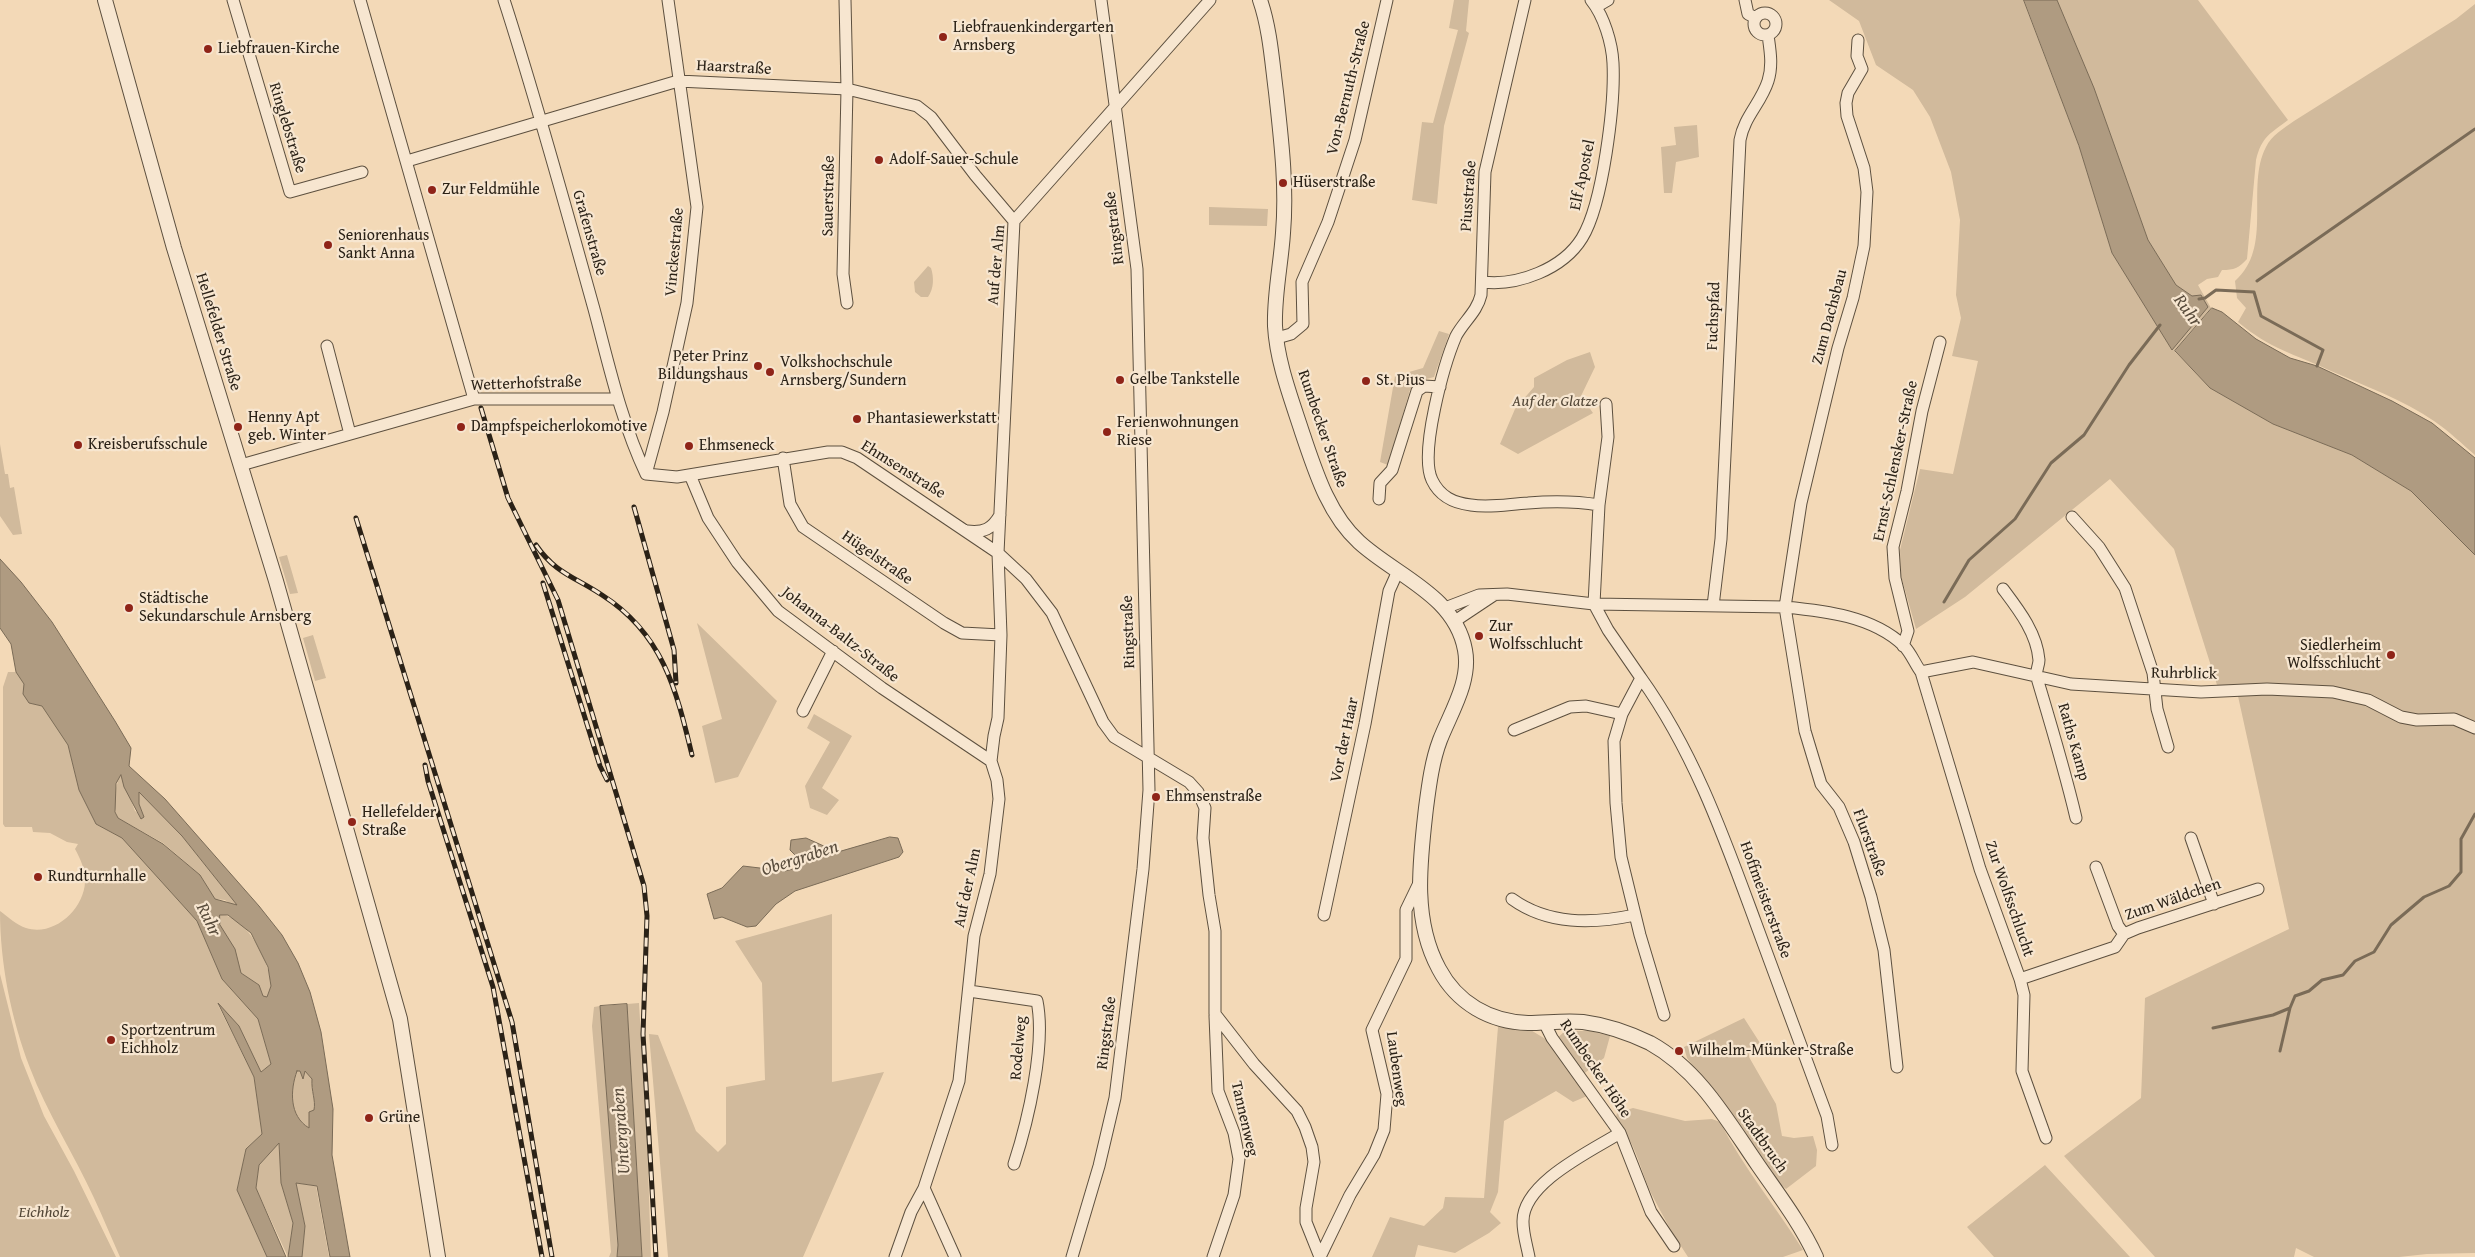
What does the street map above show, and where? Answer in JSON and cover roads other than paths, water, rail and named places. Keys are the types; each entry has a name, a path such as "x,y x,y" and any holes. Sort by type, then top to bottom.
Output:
{"street":[{"name":"Hellefelder Straße","path":"105,0 174,248 241,465 400,1019 438,1257"},
{"name":"Ringlebstraße","path":"233,0 290,192 362,172"},
{"path":"360,0 474,399"},
{"name":"Grafenstraße","path":"504,0 543,122 617,399 632,445 646,474"},
{"name":"Vinckestraße","path":"646,474 661,422 687,303 697,207 668,0"},
{"name":"Sauerstraße","path":"845,0 847,89 843,274 847,303"},
{"name":"Ringstraße","path":"1072,1257 1099,1166 1119,1069 1144,869 1148,828 1150,758 1137,269 1102,0"},
{"name":"Auf der Alm","path":"895,1257 911,1212 924,1188 959,1081 974,936 990,874 999,799 997,780 991,761 998,718 1001,635 998,553 1014,222 1210,0"},
{"name":"Rumbecker Straße","path":"1260,0 1273,68 1283,174 1284,225 1275,306 1276,338 1293,404 1326,496 1346,527 1358,542 1423,589 1445,608 1455,622 1465,649 1466,668 1460,691 1439,742 1431,775 1420,881 1421,911 1427,941 1446,982 1470,1006 1486,1014 1525,1023 1582,1022 1604,1026 1626,1032 1668,1055"},
{"name":"Von-Bernuth-Straße","path":"1276,338 1291,334 1303,324 1302,282 1323,235 1355,140 1387,0"},
{"name":"Piusstraße","path":"1525,0 1485,172 1483,282 1479,305 1456,337 1440,387 1431,430 1429,473 1436,487 1447,499 1462,504 1484,506 1565,500 1599,505"},
{"name":"Elf Apostel","path":"1483,282 1514,282 1540,272 1574,248 1588,226 1602,172 1613,77 1613,62 1608,41 1593,3 1608,0"},
{"path":"1745,0 1748,14 1756,18 1754,24 1756,31 1768,35"},
{"name":"Fuchspfad","path":"1713,606 1721,539 1722,469 1728,406 1730,315 1740,140 1747,117 1768,81 1771,55 1768,35 1774,28 1774,19 1765,14 1756,18"},
{"name":"Zum Dachsbau","path":"1785,606 1803,494 1838,348 1853,298 1864,246 1867,192 1864,168 1847,116 1846,103 1848,93 1862,69 1857,56 1858,40"},
{"name":"Haarstraße","path":"407,161 678,81 847,89 917,106 931,116 975,175 1014,222"},
{"name":"Ernst-Schlensker-Straße","path":"1903,646 1908,631 1895,578 1893,547 1908,491 1922,411 1940,342"},
{"path":"327,346 350,434"},
{"path":"1379,499 1380,483 1392,470 1417,390 1424,386 1440,387"},
{"name":"Wetterhofstraße","path":"241,465 474,399 617,399"},
{"path":"1606,404 1608,437 1599,505 1594,604 1608,630 1641,678 1622,714 1614,741 1616,803 1621,857 1635,915 1664,1015"},
{"name":"Ehmsenstraße","path":"646,474 678,477 783,458 842,452 850,455 965,530 998,553 1026,579 1052,613 1103,722 1114,737 1190,782 1198,792 1205,808 1204,838 1209,895 1215,931 1215,1014"},
{"name":"Hügelstraße","path":"783,458 790,504 803,527 944,623 962,633 1001,635"},
{"name":"Johanna-Baltz-Straße","path":"690,475 708,518 737,562 778,611 913,709 991,761"},
{"path":"965,530 986,531 994,525 1000,515"},
{"path":"2072,517 2099,547 2125,588 2153,672 2157,709 2168,747"},
{"name":"Vor der Haar","path":"1324,915 1363,732 1389,591 1398,571"},
{"name":"Raths Kamp","path":"2003,589 2027,624 2039,660 2036,675 2056,740 2076,818"},
{"path":"1445,608 1468,597 1494,594 1535,596 1594,604 1785,606 1855,619 1881,630 1903,646 1921,672"},
{"path":"1455,622 1494,594"},
{"name":"Flurstraße","path":"1785,606 1805,731 1821,784 1839,807 1854,842 1882,941 1897,1067"},
{"path":"803,711 833,651"},
{"name":"Ruhrblick","path":"1921,672 1973,662 2071,684 2200,692 2267,689 2333,692 2368,700 2401,717 2418,720 2454,720 2475,728"},
{"name":"Zur Wolfsschlucht","path":"1921,672 1980,869 2020,979 2024,995 2022,1071 2046,1138"},
{"name":"Hoffmeisterstraße","path":"1641,678 1657,700 1689,756 1726,840 1827,1116 1832,1145"},
{"path":"1514,730 1570,707 1586,706 1622,714"},
{"path":"2192,838 2214,904"},
{"path":"2096,867 2118,926 2124,934"},
{"name":"Laubenweg","path":"1320,1257 1350,1195 1374,1155 1384,1130 1387,1094 1372,1030 1406,959 1406,910 1420,881"},
{"name":"Zum Wäldchen","path":"2020,979 2115,947 2124,934 2258,889"},
{"path":"1512,898 1527,910 1544,917 1558,919 1616,919 1635,915"},
{"name":"Rodelweg","path":"969,991 1037,1001 1040,1019 1027,1124 1014,1164"},
{"path":"1215,1014 1254,1064 1297,1111 1305,1127 1312,1147 1314,1162 1306,1208 1306,1222 1320,1257"},
{"name":"Tannenweg","path":"1213,1257 1234,1196 1239,1158 1234,1133 1218,1091 1215,1014"},
{"name":"Rumbecker Höhe","path":"1544,1022 1552,1038 1620,1134 1651,1212 1674,1246"},
{"name":"Stadtbruch","path":"1668,1055 1688,1071 1707,1093 1802,1229 1816,1257"},
{"name":"Rumbecker Höhe","path":"1529,1257 1522,1222 1526,1206 1538,1189 1552,1176 1620,1134"},
{"path":"924,1188 955,1257"}],"water":[{"name":"Ruhr","path":"2024,0 2057,0 2094,88 2148,240 2176,285 2192,296 2201,295 2208,307 2172,350 2112,253 2079,146"},
{"path":"2212,308 2222,312 2256,339 2290,358 2317,366 2392,401 2432,423 2475,458 2475,555 2411,491 2352,455 2273,424 2210,388 2175,351"},
{"name":"Ruhr","path":"0,559 21,582 52,622 115,721 131,748 129,766 165,799 259,906 282,935 298,963 310,992 321,1032 333,1109 332,1155 350,1257 330,1257 317,1186 296,1183 305,1226 302,1257 288,1257 293,1223 281,1183 279,1143 259,1165 256,1188 286,1257 267,1257 237,1190 246,1149 262,1134 254,1077 218,1003 239,1026 261,1072 271,1064 258,1019 222,979 197,921 122,838 96,824 79,790 68,745 42,706 29,703 23,694 24,684 16,672 11,644 0,628","holes":["121,775 124,787 141,819 144,817 139,804 139,792 182,836 237,905 215,899 200,875 163,844 118,818 115,812 116,784","220,915 228,915 251,933 268,967 271,986 267,997 263,996 259,985 241,973 235,949 220,925","297,1071 300,1071 303,1079 305,1071 312,1079 314,1110 309,1112 309,1128 302,1123 295,1110 292,1094"]},
{"name":"Obergraben","path":"890,837 898,838 903,852 899,857 795,891 776,904 756,926 747,927 722,917 714,919 707,894 722,888 743,866 785,871 801,867 801,861 790,850 791,840 806,838 837,852"},
{"name":"Untergraben","path":"627,1004 642,1257 617,1257 618,1245 600,1006"}],"waterway":[{"path":"2257,281 2475,129"},
{"name":"Ruhr","path":"2199,299 2205,298 2216,290 2254,292 2261,316 2323,350 2317,366"},
{"path":"1944,602 1969,560 2015,519 2051,463 2084,435 2129,365 2160,325"},
{"path":"2213,1028 2273,1015 2290,1008 2295,996 2309,991 2322,980 2343,975 2355,961 2374,952 2391,925 2424,897 2449,886 2461,872 2461,839 2475,814"},
{"path":"2280,1051 2290,1008"}],"railway":[{"path":"481,408 508,498 558,600 644,886 647,916 643,1034 656,1257"},
{"path":"634,507 674,650 676,683"},
{"path":"356,518 512,1022 552,1257"},
{"path":"536,545 558,568 623,610 640,627 653,645 673,686 692,755"},
{"path":"543,583 600,766 607,780"},
{"path":"425,765 428,781 493,987 542,1257"}],"place":[{"name":"Liebfrauenkindergarten Arnsberg","path":"943,37"},
{"name":"Liebfrauen-Kirche","path":"208,49"},
{"name":"Adolf-Sauer-Schule","path":"879,160"},
{"name":"Hüserstraße","path":"1283,183"},
{"name":"Zur Feldmühle","path":"432,190"},
{"name":"Seniorenhaus Sankt Anna","path":"328,245"},
{"name":"Peter Prinz Bildungshaus","path":"758,366"},
{"name":"Volkshochschule Arnsberg/Sundern","path":"770,372"},
{"name":"Gelbe Tankstelle","path":"1120,380"},
{"name":"St. Pius","path":"1366,381"},
{"name":"Phantasiewerkstatt","path":"857,419"},
{"name":"Henny Apt geb. Winter","path":"238,427"},
{"name":"Dampfspeicherlokomotive","path":"461,427"},
{"name":"Ferienwohnungen Riese","path":"1107,432"},
{"name":"Kreisberufsschule","path":"78,445"},
{"name":"Ehmseneck","path":"689,446"},
{"name":"Städtische Sekundarschule Arnsberg","path":"129,608"},
{"name":"Zur Wolfsschlucht","path":"1479,636"},
{"name":"Siedlerheim Wolfsschlucht","path":"2391,655"},
{"name":"Ehmsenstraße","path":"1156,797"},
{"name":"Hellefelder Straße","path":"352,822"},
{"name":"Rundturnhalle","path":"38,877"},
{"name":"Sportzentrum Eichholz","path":"111,1040"},
{"name":"Wilhelm-Münker-Straße","path":"1679,1051"},
{"name":"Grüne","path":"369,1118"}],"park label":[{"name":"Auf der Glatze","path":"1555,402"},
{"name":"Eichholz","path":"44,1213"}]}
